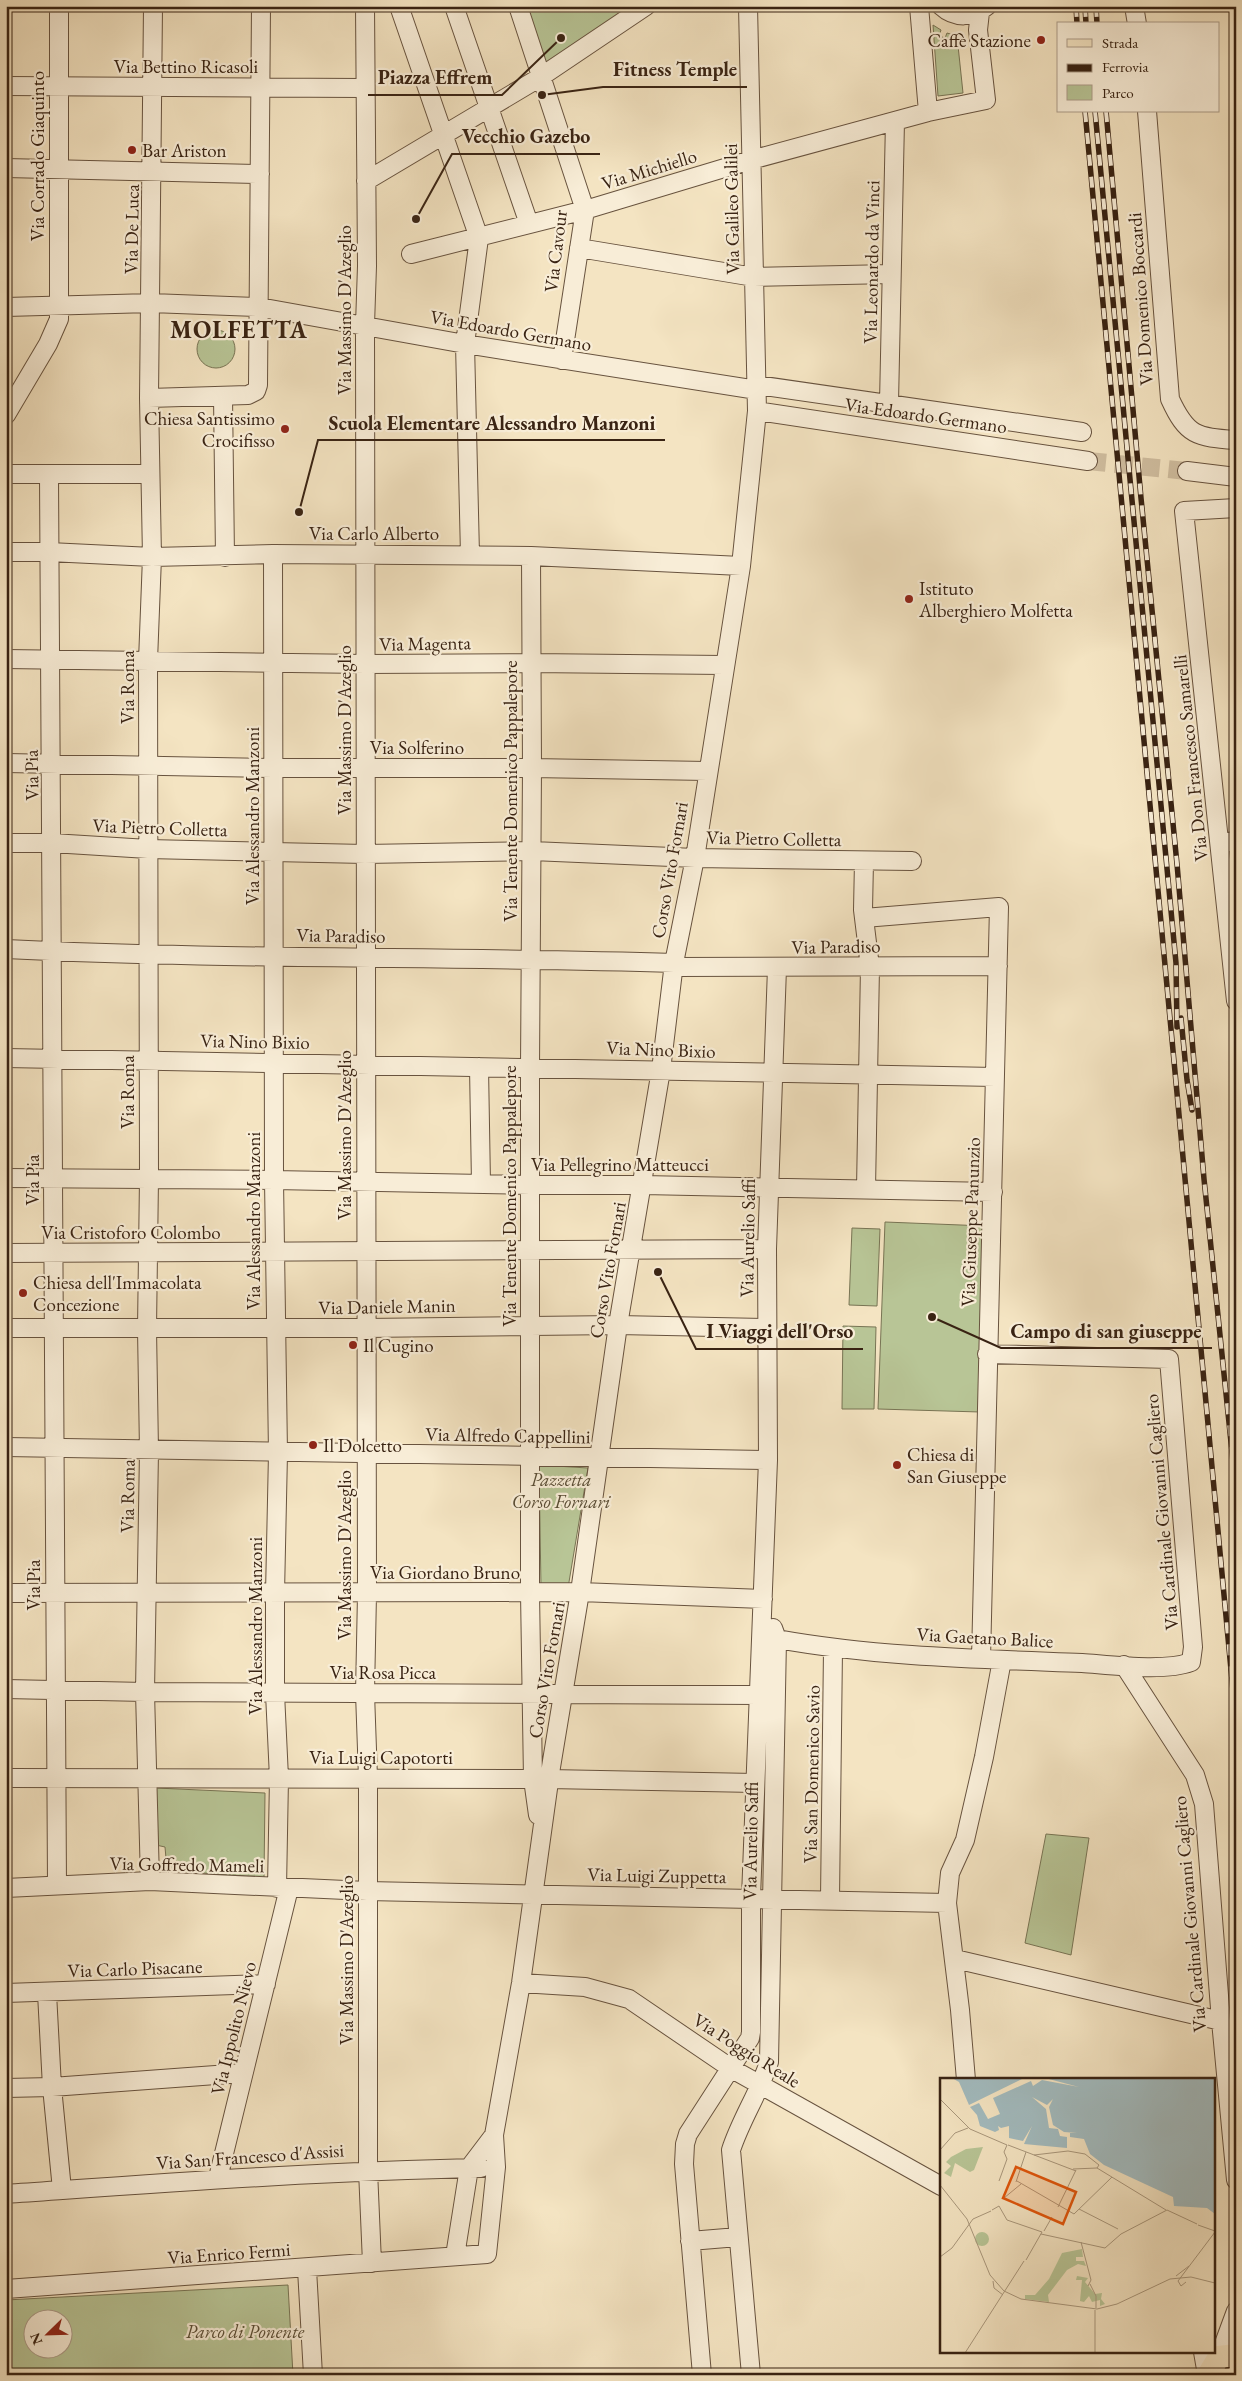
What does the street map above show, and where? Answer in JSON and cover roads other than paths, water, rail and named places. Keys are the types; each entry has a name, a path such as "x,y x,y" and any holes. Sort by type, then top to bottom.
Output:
{"street":[{"name":"Via Corrado Giaquinto","path":"6,415 58,324 59,6"},
{"name":"Via De Luca","path":"151,303 153,6"},
{"path":"149,398 248,395 256,391 258,385 261,6"},
{"name":"Via Massimo D'Azeglio","path":"364,6 366,181 375,264 365,325 367,1594 365,1693 368,1778 368,2170 372,2263"},
{"path":"399,6 479,238 465,344 470,555"},
{"path":"454,6 529,224"},
{"name":"Via Cavour","path":"518,6 540,78 585,210 562,360"},
{"path":"366,181 540,78 646,6"},
{"name":"Via Galileo Galilei","path":"748,6 757,411"},
{"path":"919,6 928,112"},
{"path":"941,6 950,12 962,16 984,9"},
{"path":"1134,6 1137,22"},
{"name":"Via Michiello","path":"411,254 585,210 751,160 928,112 986,100 978,30 984,9"},
{"name":"Via Bettino Ricasoli","path":"6,86 365,88"},
{"name":"Via Domenico Boccardi","path":"1147,112 1167,384 1170,398 1177,415 1189,430 1206,438 1236,440"},
{"name":"Via Leonardo da Vinci","path":"889,403 895,121"},
{"path":"6,168 260,174"},
{"path":"579,248 754,277 891,274"},
{"name":"Via Edoardo Germano","path":"6,307 151,303 259,307 562,360 757,388 889,403 1082,432"},
{"name":"Via Roma","path":"150,1881 145,1692 149,1450 147,1329 149,1178 148,661 152,557 149,474 151,303"},
{"path":"223,396 225,557"},
{"name":"Via Edoardo Germano","path":"757,411 1088,460"},
{"name":"Corso Vito Fornari","path":"487,2254 496,2167 494,2135 521,1983 541,1835 541,1779 564,1694 600,1458 618,1324 661,1070 674,965 695,858 707,770 741,566 757,411"},
{"path":"1187,471 1236,476"},
{"path":"6,474 149,474"},
{"name":"Via Pia","path":"49,475 54,1254 52,1328 57,1885"},
{"name":"Via Don Francesco Samarelli","path":"1236,508 1184,511 1228,842 1236,1001"},
{"name":"Via Carlo Alberto","path":"6,552 152,557 225,557 273,554 530,556 741,566"},
{"name":"Via Alessandro Manzoni","path":"273,554 274,1180 278,1453 275,1692 283,1888"},
{"name":"Via Tenente Domenico Pappalepore","path":"530,556 532,768 530,1593 531,1694 541,1779"},
{"name":"Via Magenta","path":"6,659 365,664 724,665"},
{"name":"Via Solferino","path":"6,763 365,769 707,770"},
{"name":"Via Pietro Colletta","path":"6,843 52,843 148,850 365,854 532,851 695,858 912,861"},
{"path":"864,861 864,918 870,967 866,1189"},
{"name":"Via Giuseppe Panunzio","path":"864,918 999,907 981,1659"},
{"name":"Via Paradiso","path":"6,949 52,952 274,956 532,958 777,968 998,966"},
{"name":"Via Aurelio Saffi","path":"702,2375 684,2164 685,2144 688,2134 732,2069 752,2032 751,1897 768,1460 767,1248 777,968"},
{"name":"Via Nino Bixio","path":"6,1058 996,1077"},
{"path":"479,1067 481,1184"},
{"name":"Via Pellegrino Matteucci","path":"6,1178 149,1178 530,1185 643,1184 993,1192"},
{"name":"Via Cristoforo Colombo","path":"6,1253 767,1248"},
{"name":"Via Daniele Manin","path":"6,1328 366,1328 618,1324 767,1328"},
{"name":"Via Cardinale Giovanni Cagliero","path":"987,1354 1169,1359 1194,1647 1191,1662"},
{"name":"Via Alfredo Cappellini","path":"6,1447 768,1460"},
{"name":"Via Giordano Bruno","path":"6,1593 54,1592 146,1595 580,1592 763,1599"},
{"name":"Via Aurelio Saffi","path":"751,2375 731,2150 739,2124 761,2086 768,2062 776,1639 763,1599"},
{"name":"Via Gaetano Balice","path":"776,1639 833,1650 981,1659 1181,1666 1191,1662"},
{"name":"Via San Domenico Savio","path":"830,1899 833,1650"},
{"path":"966,2078 955,1959 947,1902 950,1873 965,1840 984,1757 1002,1660"},
{"name":"Via Cardinale Giovanni Cagliero","path":"1124,1665 1195,1775 1204,1804 1220,2021 1236,2180"},
{"name":"Via Rosa Picca","path":"6,1689 145,1692 760,1695"},
{"name":"Via Luigi Capotorti","path":"6,1778 541,1779 755,1783"},
{"name":"Via Goffredo Mameli","path":"6,1888 150,1881 367,1891"},
{"name":"Via Ippolito Nievo","path":"218,2178 266,1984 283,1888"},
{"name":"Via Luigi Zuppetta","path":"367,1891 947,1902"},
{"path":"955,1959 1220,2021"},
{"name":"Via Poggio Reale","path":"521,1983 584,1987 629,1998 732,2069 940,2185"},
{"name":"Via Carlo Pisacane","path":"6,1992 266,1984"},
{"path":"47,1992 52,2087 62,2190"},
{"path":"6,2088 52,2087 243,2073"},
{"name":"Corso Vito Fornari","path":"455,2256 469,2168 494,2135"},
{"name":"Via San Francesco d'Assisi","path":"6,2194 218,2178 368,2170 496,2167"},
{"path":"690,2241 738,2237"},
{"name":"Via Enrico Fermi","path":"6,2289 307,2269 487,2254"},
{"path":"307,2269 313,2375"},
{"path":"1214,2359 1236,2311"}],"tunnel":[{"path":"1088,461 1187,471"}],"railway":[{"path":"1076,6 1077,22"},
{"path":"1085,6 1086,22"},
{"path":"1096,6 1097,22"},
{"path":"1085,112 1236,1723"},
{"path":"1095,112 1176,963 1177,1027"},
{"path":"1106,112 1177,864 1204,1179 1236,1491"},
{"path":"1181,1018 1192,1110"}],"place":[{"name":"Piazza Effrem","path":"561,38"},
{"name":"Caffè Stazione","path":"1041,40"},
{"name":"Fitness Temple","path":"542,95"},
{"name":"Bar Ariston","path":"132,150"},
{"name":"Vecchio Gazebo","path":"416,219"},
{"name":"Chiesa Santissimo Crocifisso","path":"285,429"},
{"name":"Scuola Elementare Alessandro Manzoni","path":"299,512"},
{"name":"Istituto Alberghiero Molfetta","path":"909,599"},
{"name":"I Viaggi dell'Orso","path":"658,1272"},
{"name":"Chiesa dell'Immacolata Concezione","path":"23,1293"},
{"name":"Campo di san giuseppe","path":"932,1317"},
{"name":"Il Cugino","path":"353,1345"},
{"name":"Il Dolcetto","path":"313,1445"},
{"name":"Chiesa di San Giuseppe","path":"897,1465"}],"district":[{"name":"MOLFETTA","path":"239,330"}],"park label":[{"name":"Pazzetta Corso Fornari","path":"561,1490"},
{"name":"Parco di Ponente","path":"245,2331"}]}
